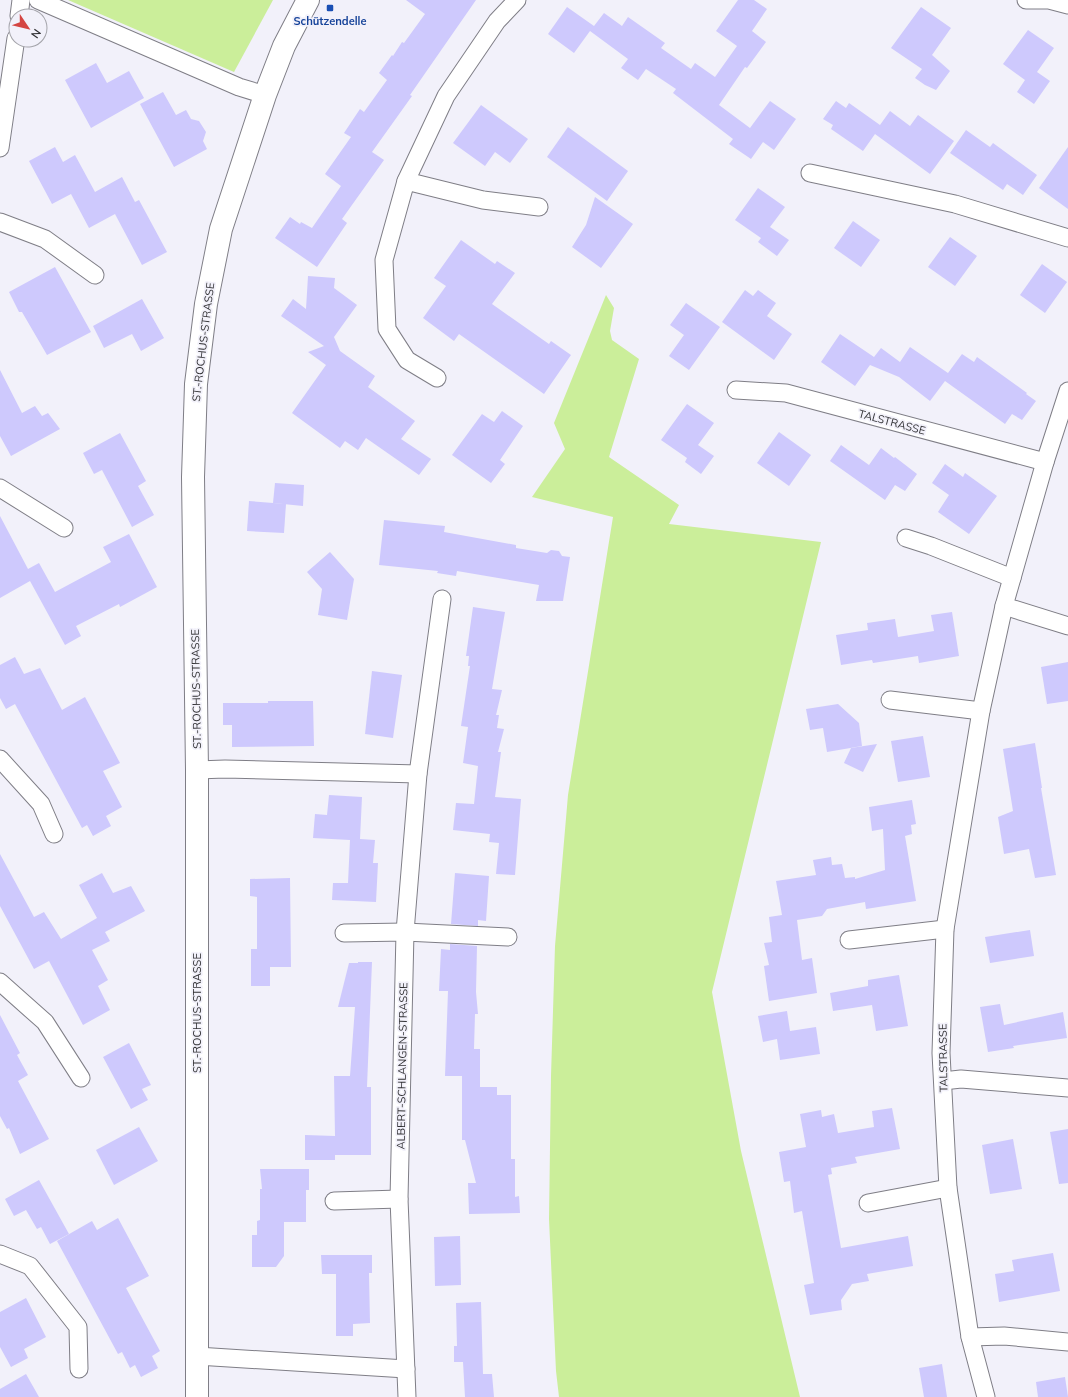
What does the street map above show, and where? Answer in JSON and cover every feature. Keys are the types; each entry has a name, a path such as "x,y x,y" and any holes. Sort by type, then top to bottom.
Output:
{"street":[{"path":"38,0 239,86 265,95"},
{"name":"ST.-ROCHUS-STRASSE","path":"198,1397 197,770 193,477 196,384 206,304 221,229 265,95 284,46 308,0"},
{"path":"437,378 408,360 387,329 384,260 406,181 446,96 497,21 517,0"},
{"path":"1026,0 1049,0 1068,5"},
{"path":"0,148 15,48"},
{"path":"810,173 955,204 1068,238"},
{"path":"406,181 483,200 539,207"},
{"path":"0,222 46,240 95,275"},
{"name":"TALSTRASSE","path":"736,390 786,394 1045,462"},
{"name":"TALSTRASSE","path":"986,1397 970,1337 948,1188 941,1053 944,929 981,711 1004,606 1045,462 1068,391"},
{"path":"0,488 64,528"},
{"path":"906,538 931,546 1012,578"},
{"name":"ALBERT-SCHLANGEN-STRASSE","path":"407,1397 399,1199 405,932 418,774 442,599"},
{"path":"1004,606 1068,626"},
{"path":"890,700 981,711"},
{"path":"0,759 41,804 54,834"},
{"path":"197,770 418,774"},
{"path":"849,940 944,929"},
{"path":"344,933 405,932 508,937"},
{"path":"0,982 45,1022 80,1078"},
{"path":"942,1082 960,1079 1068,1088"},
{"path":"868,1203 948,1188"},
{"path":"334,1201 399,1199"},
{"path":"0,1254 30,1266 78,1327 79,1369"},
{"path":"970,1337 1004,1336 1068,1342"},
{"path":"197,1356 406,1369"}],"green space":[{"path":"68,0 273,0 234,72"},
{"path":"606,295 614,308 610,331 612,340 639,359 609,457 679,505 669,524 821,542 712,992 741,1151 800,1397 559,1397 556,1371 549,1219 555,946 568,795 613,517 532,497 565,449 554,423"}],"building":[{"path":"406,0 476,0 410,95 412,96 372,152 384,160 342,219 347,223 317,267 275,238 290,217 300,224 301,222 312,228 341,186 325,174 351,137 344,133 360,109 364,112 387,80 379,73 402,42 404,43 425,14"},
{"path":"738,0 754,0 767,9 752,31 766,42 747,68 745,67 719,105 750,128 770,101 796,119 774,150 763,142 751,159 729,144 733,139 673,93 676,89 646,69 638,80 621,68 628,59 590,31 574,53 548,34 567,7 594,26 604,13 622,26 628,17 665,43 661,48 691,69 695,63 715,77 737,46 716,31"},
{"path":"921,7 951,28 932,55 950,71 936,90 915,78 922,69 891,48"},
{"path":"1028,30 1054,48 1037,72 1050,81 1034,104 1017,92 1025,80 1003,64"},
{"path":"96,63 107,83 129,71 144,98 91,128 65,80"},
{"path":"163,92 176,115 186,110 191,119 199,121 206,132 203,141 207,149 174,167 140,104"},
{"path":"836,101 846,108 849,103 880,125 890,111 910,126 918,115 954,141 930,174 875,134 863,151 831,129 833,125 823,119"},
{"path":"481,105 528,139 510,163 495,152 485,166 453,143"},
{"path":"568,127 628,171 607,201 547,157"},
{"path":"966,130 990,147 993,143 1037,175 1023,195 1007,184 1003,190 950,153"},
{"path":"55,147 63,162 75,155 95,192 122,177 135,202 139,200 167,252 142,265 115,214 89,228 71,194 52,204 29,161"},
{"path":"1068,147 1068,209 1039,188"},
{"path":"758,188 785,207 770,227 789,240 777,256 758,242 761,238 735,220"},
{"path":"595,197 633,224 601,268 572,247 586,225"},
{"path":"853,221 880,240 861,267 834,248"},
{"path":"950,237 977,256 955,286 928,267"},
{"path":"461,240 495,264 497,261 515,273 492,304 549,344 551,341 571,355 544,394 459,334 454,341 423,318 446,286 434,278"},
{"path":"1042,264 1067,282 1045,313 1020,295"},
{"path":"55,267 91,332 47,355 22,312 19,312 9,292"},
{"path":"308,276 335,278 334,288 357,305 334,337 340,351 375,376 368,387 415,421 401,439 431,459 419,475 366,438 358,450 345,441 340,448 292,413 326,365 308,352 324,346 281,316 293,299 306,309"},
{"path":"745,290 753,296 758,290 776,303 767,316 792,334 774,360 722,322"},
{"path":"142,299 164,338 141,351 132,334 104,348 93,326"},
{"path":"686,303 720,327 689,370 669,356 684,335 670,325"},
{"path":"840,334 874,357 881,348 900,362 910,347 948,373 962,354 974,362 977,357 1036,401 1022,420 1012,414 1005,424 945,381 930,401 899,377 870,365 855,386 821,362"},
{"path":"0,370 22,413 35,406 42,416 48,413 60,429 11,456 0,436"},
{"path":"687,404 714,423 698,445 714,456 701,474 685,462 687,458 661,440"},
{"path":"502,411 523,426 500,460 505,464 491,483 452,455 482,414 494,422"},
{"path":"779,432 811,455 789,486 757,463"},
{"path":"120,433 146,481 138,486 154,515 132,527 102,470 94,474 83,453"},
{"path":"841,445 869,465 881,448 917,474 905,491 895,485 885,500 830,461"},
{"path":"945,464 963,477 965,473 997,496 969,534 938,512 949,495 932,483"},
{"path":"275,483 304,485 303,506 273,503"},
{"path":"249,501 286,504 284,533 247,531"},
{"path":"0,516 28,569 39,563 55,592 111,562 103,547 129,534 157,587 120,607 119,604 76,626 81,636 65,645 30,581 0,598"},
{"path":"384,520 445,526 444,532 516,545 516,548 547,553 551,550 559,551 562,556 570,557 563,601 536,601 539,585 457,571 456,576 437,573 438,571 379,565"},
{"path":"330,552 354,579 347,620 318,615 322,589 307,572"},
{"path":"473,607 505,612 492,689 502,690 496,715 499,715 497,728 504,729 498,752 501,752 495,797 521,799 515,875 496,874 499,843 489,842 490,834 453,830 456,803 474,804 478,766 463,763 468,727 461,726 470,666 468,666 469,656 466,656"},
{"path":"952,612 959,656 919,663 918,656 873,663 872,660 841,665 836,635 868,630 867,623 895,619 898,637 934,631 931,615"},
{"path":"15,657 24,674 40,668 62,710 85,697 120,763 103,771 122,807 106,816 111,826 93,836 87,825 82,828 15,704 6,709 0,698 0,665"},
{"path":"1068,662 1068,701 1047,704 1041,667"},
{"path":"372,671 402,675 393,738 365,734"},
{"path":"268,701 313,701 314,746 232,747 232,725 223,725 223,703 268,703"},
{"path":"838,704 859,723 862,746 827,752 823,728 810,730 806,709"},
{"path":"923,736 930,777 898,782 891,741"},
{"path":"1035,743 1056,875 1035,878 1029,849 1004,854 998,817 1013,811 1003,749"},
{"path":"877,744 863,772 844,763 851,748"},
{"path":"329,795 362,797 360,839 375,840 373,863 378,863 376,902 332,900 333,883 348,883 350,840 313,838 315,814 327,815"},
{"path":"912,800 916,824 911,825 912,834 905,836 916,901 866,909 865,902 827,909 822,916 797,920 802,960 812,958 817,993 769,1001 764,966 769,965 764,943 772,942 769,917 782,915 776,881 816,875 813,860 831,857 832,865 842,864 845,878 855,877 855,879 885,870 883,829 872,831 869,807"},
{"path":"0,854 34,917 44,912 61,939 97,918 79,885 102,873 113,893 131,886 145,911 105,932 110,941 92,950 108,980 98,986 110,1010 83,1025 49,961 34,969 0,906"},
{"path":"455,873 489,876 486,921 478,920 478,926 451,924"},
{"path":"290,878 291,967 270,967 270,986 251,986 251,949 257,949 257,897 250,896 250,879"},
{"path":"1030,930 1034,956 990,963 985,937"},
{"path":"450,944 477,946 476,992 478,1014 475,1014 474,1049 480,1049 480,1087 497,1087 497,1095 511,1095 511,1159 515,1159 515,1197 519,1196 520,1213 469,1214 468,1183 476,1183 465,1140 462,1140 462,1076 445,1076 448,991 439,991 441,949 450,950"},
{"path":"372,962 367,1087 371,1087 371,1155 335,1155 335,1160 305,1160 305,1135 335,1136 334,1076 350,1076 355,1007 338,1007 349,963"},
{"path":"899,975 908,1026 876,1031 872,1005 833,1011 830,993 868,986 868,980"},
{"path":"1000,1004 1004,1025 1063,1012 1067,1038 1013,1046 1014,1048 988,1052 980,1007"},
{"path":"787,1011 790,1031 816,1027 820,1054 780,1060 777,1039 763,1042 758,1016"},
{"path":"0,1015 20,1053 17,1055 28,1075 18,1081 49,1139 20,1154 9,1128 7,1129 0,1116"},
{"path":"129,1043 151,1085 142,1089 148,1100 131,1109 103,1057"},
{"path":"892,1108 900,1149 855,1157 857,1163 831,1168 832,1174 828,1175 841,1248 908,1236 913,1266 867,1274 869,1281 852,1284 841,1300 842,1310 810,1315 804,1285 814,1283 802,1211 794,1213 790,1181 784,1182 779,1152 806,1147 800,1114 821,1110 822,1117 834,1114 838,1133 874,1127 872,1111"},
{"path":"139,1127 158,1161 114,1185 96,1150"},
{"path":"1068,1129 1068,1183 1059,1184 1050,1132"},
{"path":"1013,1139 1022,1189 990,1194 982,1145"},
{"path":"260,1169 309,1169 309,1190 306,1190 306,1222 284,1222 284,1256 276,1267 252,1267 252,1235 257,1235 257,1221 260,1220 260,1189 262,1189"},
{"path":"39,1180 69,1234 50,1244 41,1227 37,1229 26,1210 14,1216 5,1199"},
{"path":"118,1218 149,1276 126,1288 160,1351 152,1356 158,1368 141,1377 135,1365 130,1368 122,1352 118,1354 57,1241 92,1221 97,1230"},
{"path":"460,1236 461,1285 435,1286 434,1237"},
{"path":"1053,1253 1060,1291 999,1302 995,1274 1014,1271 1012,1260"},
{"path":"321,1255 372,1255 372,1273 369,1273 370,1323 353,1324 353,1336 336,1336 336,1274 322,1274"},
{"path":"26,1298 46,1337 24,1349 28,1358 11,1367 0,1347 0,1312"},
{"path":"481,1302 483,1374 492,1374 494,1397 465,1397 463,1362 454,1362 454,1346 457,1346 456,1303"},
{"path":"942,1364 947,1397 924,1397 919,1368"},
{"path":"26,1374 39,1397 0,1397 0,1389"},
{"path":"1065,1377 1068,1397 1038,1397 1036,1382"}],"place":[{"name":"Schützendelle","path":"330,8"}]}
